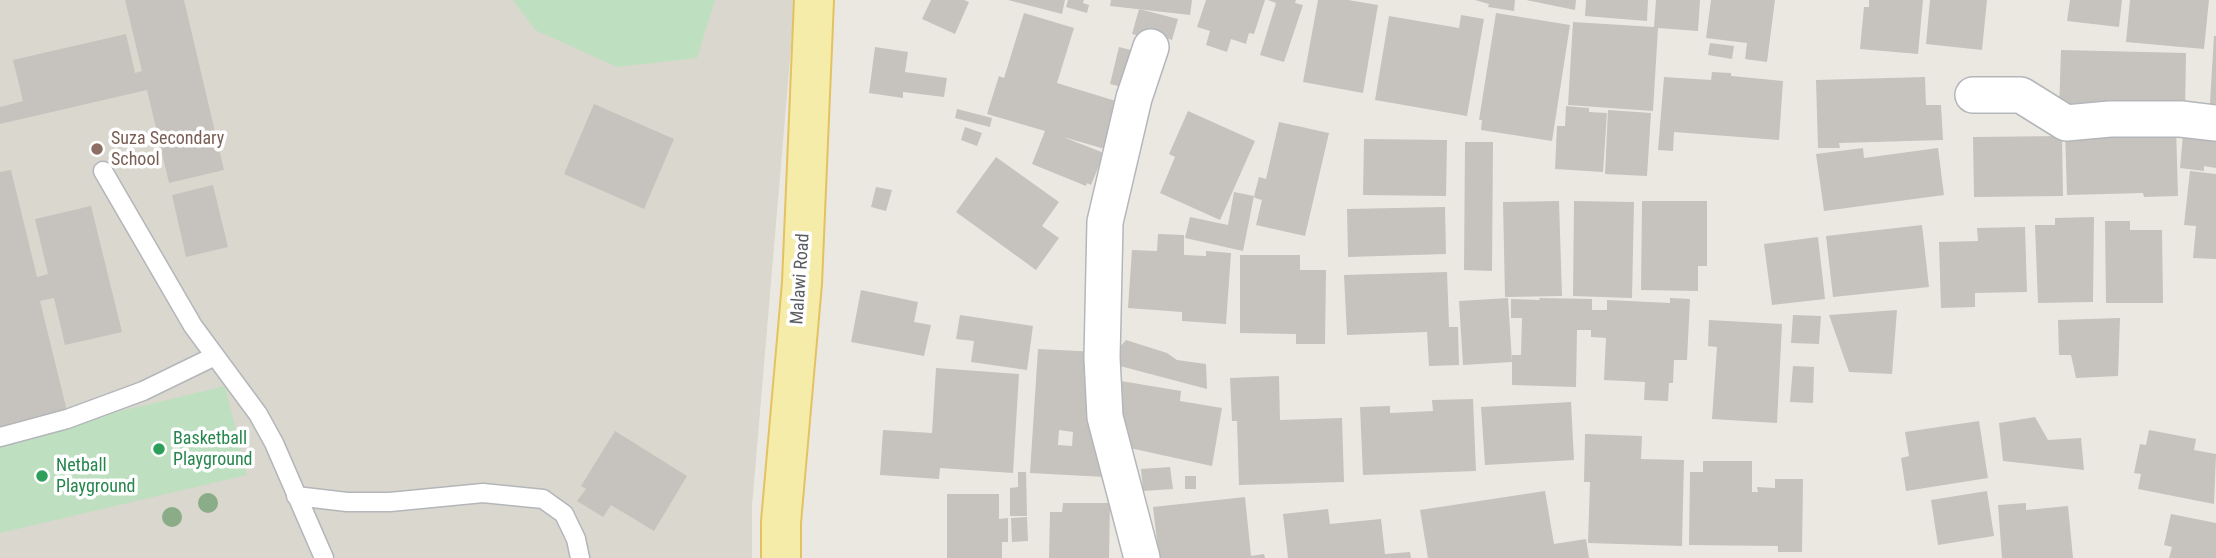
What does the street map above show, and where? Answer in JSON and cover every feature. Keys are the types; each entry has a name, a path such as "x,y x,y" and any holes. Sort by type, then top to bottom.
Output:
{"main road":[{"name":"Malawi Road","path":"782,558 781,522 802,283 814,0"}],"street":[{"path":"1142,558 1105,417 1102,358 1104,222 1134,98 1151,47"},
{"path":"1973,95 2021,95 2066,124 2109,119 2216,122"}],"lane":[{"path":"103,172 174,295 258,414 274,443 324,558"},
{"path":"0,437 67,419 143,391 215,356"},
{"path":"296,496 347,502 390,502 484,494 543,499 564,514 576,539 580,558"}],"shaded area":[{"path":"0,0 795,0 752,506 752,558 0,558"}],"green space":[{"path":"513,0 715,0 697,58 617,67 535,30"},
{"name":"Basketball Playground","path":"225,386 247,475 0,533 0,440"}],"building":[{"path":"125,0 184,0 224,170 169,183 147,90 0,124 0,107 23,101 13,60 126,34 135,73 142,71"},
{"path":"931,0 969,2 955,34 922,19"},
{"path":"1008,0 1065,0 1062,14"},
{"path":"1068,0 1084,0 1083,3 1089,5 1087,13 1066,7"},
{"path":"1111,0 1192,0 1190,15 1110,6"},
{"path":"1206,0 1265,0 1254,34 1249,33 1246,44 1231,39 1227,52 1206,45 1210,31 1197,27"},
{"path":"1268,0 1296,0 1295,3 1303,5 1284,62 1260,55 1276,3"},
{"path":"1318,0 1348,0 1378,5 1363,93 1303,82"},
{"path":"1475,0 1515,0 1514,11 1488,7 1489,4"},
{"path":"1526,0 1576,0 1575,10"},
{"path":"1586,0 1648,0 1647,21 1585,16"},
{"path":"1656,0 1700,0 1698,31 1658,28 1653,111 1568,105 1573,22 1654,27"},
{"path":"1711,0 1775,0 1767,62 1745,59 1747,43 1706,38"},
{"path":"1869,0 1923,0 1918,54 1860,49 1864,7 1869,7"},
{"path":"1930,0 1987,0 1982,50 1926,44"},
{"path":"2070,0 2122,0 2119,27 2067,21"},
{"path":"2130,0 2209,0 2204,49 2126,42"},
{"path":"1139,9 1178,19 1172,40 1166,38 1164,42 1132,34"},
{"path":"1024,13 1074,28 1057,83 1119,102 1105,149 1063,137 1104,153 1091,185 1087,183 1086,186 1032,164 1045,131 987,114 999,76 1004,78"},
{"path":"1496,13 1570,25 1552,141 1481,130 1482,120 1479,120"},
{"path":"1461,15 1484,19 1467,116 1375,100 1389,16 1459,28"},
{"path":"2214,36 2216,119 2209,119"},
{"path":"1710,43 1734,46 1732,59 1708,55"},
{"path":"875,47 908,52 905,72 947,78 944,97 903,92 903,98 869,93"},
{"path":"1119,47 1143,53 1135,90 1110,84"},
{"path":"2061,50 2186,53 2185,114 2059,111"},
{"path":"1712,72 1783,81 1779,140 1674,132 1673,151 1658,150 1664,77 1711,80"},
{"path":"1925,77 1926,105 1941,105 1943,140 1839,143 1840,148 1818,148 1816,80"},
{"path":"594,104 674,139 644,209 564,174"},
{"path":"1566,106 1607,113 1603,172 1555,169 1557,126 1565,126"},
{"path":"957,109 992,118 990,127 955,118"},
{"path":"1608,110 1651,113 1647,176 1605,174"},
{"path":"1188,111 1255,141 1220,220 1160,193 1175,157 1169,154"},
{"path":"1279,122 1329,133 1305,236 1256,225 1262,200 1254,196 1259,177 1266,179"},
{"path":"2184,123 2216,126 2216,168 2204,166 2204,171 2180,168"},
{"path":"2176,126 2178,196 2144,197 2143,193 2067,195 2065,129"},
{"path":"965,127 982,133 977,146 961,140"},
{"path":"2062,136 2063,196 1974,197 1973,137"},
{"path":"1364,139 1447,140 1446,196 1363,195"},
{"path":"1465,142 1493,142 1492,271 1464,270"},
{"path":"1863,148 1864,158 1938,148 1944,195 1824,211 1816,154"},
{"path":"996,157 1059,202 1042,226 1059,238 1036,270 956,212"},
{"path":"11,170 37,277 48,274 35,219 91,206 122,332 65,345 54,298 40,301 67,411 0,427 0,172"},
{"path":"2190,171 2216,174 2216,259 2193,258 2196,226 2184,225"},
{"path":"213,185 228,247 186,257 172,195"},
{"path":"876,187 892,190 886,211 871,207"},
{"path":"1234,192 1254,196 1243,251 1185,238 1190,217 1228,225"},
{"path":"1559,201 1562,296 1505,297 1503,202"},
{"path":"1574,201 1634,202 1632,298 1573,296"},
{"path":"1642,201 1707,201 1707,266 1698,266 1698,291 1641,290"},
{"path":"1445,207 1446,254 1348,257 1347,209"},
{"path":"2094,217 2093,302 2038,303 2035,225 2055,225 2055,218"},
{"path":"2105,221 2130,221 2130,230 2162,230 2163,303 2106,303"},
{"path":"1922,225 1929,287 1833,297 1826,236"},
{"path":"2025,227 2027,292 1975,293 1975,307 1941,308 1939,242 1978,241 1977,228"},
{"path":"1158,234 1184,235 1184,255 1206,256 1206,251 1231,253 1226,324 1182,321 1182,312 1128,308 1132,250 1157,251"},
{"path":"1818,237 1825,299 1772,305 1764,244"},
{"path":"1240,255 1300,255 1300,270 1326,270 1325,344 1296,344 1296,334 1240,333"},
{"path":"1447,272 1449,327 1458,327 1459,365 1429,366 1427,332 1347,335 1344,275"},
{"path":"861,290 918,302 914,322 931,325 924,356 851,342"},
{"path":"1508,298 1512,362 1463,365 1459,301"},
{"path":"1539,298 1592,299 1592,310 1607,310 1607,300 1670,303 1670,298 1690,299 1687,360 1674,360 1673,383 1669,383 1668,401 1644,400 1645,382 1604,380 1606,338 1591,337 1591,330 1577,330 1576,387 1512,385 1512,355 1521,355 1522,318 1511,318 1511,299 1540,300"},
{"path":"1897,310 1892,374 1849,372 1829,315"},
{"path":"960,315 1033,326 1027,370 971,362 974,341 956,339"},
{"path":"1793,315 1821,316 1819,344 1791,343"},
{"path":"2120,318 2118,376 2076,378 2071,355 2059,355 2058,320"},
{"path":"1709,320 1782,324 1777,423 1712,419 1717,347 1708,346"},
{"path":"1126,340 1167,353 1177,360 1206,364 1207,389 1120,366 1121,363 1112,361 1111,357"},
{"path":"1038,349 1099,352 1094,447 1106,448 1105,477 1030,473","holes":["1059,430 1073,432 1072,446 1058,445"]},
{"path":"1793,366 1814,367 1813,403 1790,402"},
{"path":"936,368 1019,374 1013,473 940,468 939,479 880,475 883,430 932,433"},
{"path":"1279,376 1280,420 1342,418 1344,482 1239,485 1237,421 1232,421 1230,378"},
{"path":"1121,381 1181,391 1180,401 1222,408 1212,466 1125,447 1111,418"},
{"path":"1473,399 1476,471 1363,475 1360,407 1390,406 1390,413 1433,411 1432,400"},
{"path":"1571,402 1574,460 1485,465 1481,407"},
{"path":"2035,417 2048,440 2081,438 2084,470 2003,461 1999,423"},
{"path":"1979,421 1988,478 1906,491 1901,458 1909,456 1905,432"},
{"path":"2149,430 2196,439 2194,450 2216,454 2214,504 2138,489 2141,474 2134,473 2140,444 2146,445"},
{"path":"615,431 687,476 654,531 611,505 603,517 577,501 586,489 581,486"},
{"path":"1585,434 1642,436 1641,459 1684,460 1682,546 1588,543 1590,482 1584,482"},
{"path":"1703,461 1752,461 1752,492 1758,492 1757,487 1775,488 1775,479 1803,479 1802,552 1778,552 1778,546 1689,545 1690,472 1703,472"},
{"path":"1170,467 1173,489 1143,491 1141,469"},
{"path":"1018,472 1026,472 1027,516 1010,516 1010,488 1018,487"},
{"path":"1185,476 1196,476 1196,489 1185,489"},
{"path":"1545,491 1554,544 1586,539 1589,558 1428,558 1420,510"},
{"path":"1987,491 1994,536 1938,545 1931,500"},
{"path":"947,494 999,494 999,519 1008,518 1008,542 1002,542 1002,558 947,558"},
{"path":"1245,497 1251,556 1264,554 1265,558 1159,558 1153,507"},
{"path":"1063,503 1110,503 1109,558 1049,558 1050,512 1062,512"},
{"path":"2026,503 2026,510 2068,506 2073,558 2002,558 1998,505"},
{"path":"1328,509 1330,524 1381,519 1385,554 1410,552 1411,558 1288,558 1283,514"},
{"path":"2171,514 2216,523 2216,558 2169,558 2172,547 2164,545"},
{"path":"1027,517 1028,541 1012,542 1011,518"}],"place":[{"name":"Suza Secondary School","path":"97,149"},
{"name":"Basketball Playground","path":"159,449"},
{"name":"Netball Playground","path":"42,476"}]}
